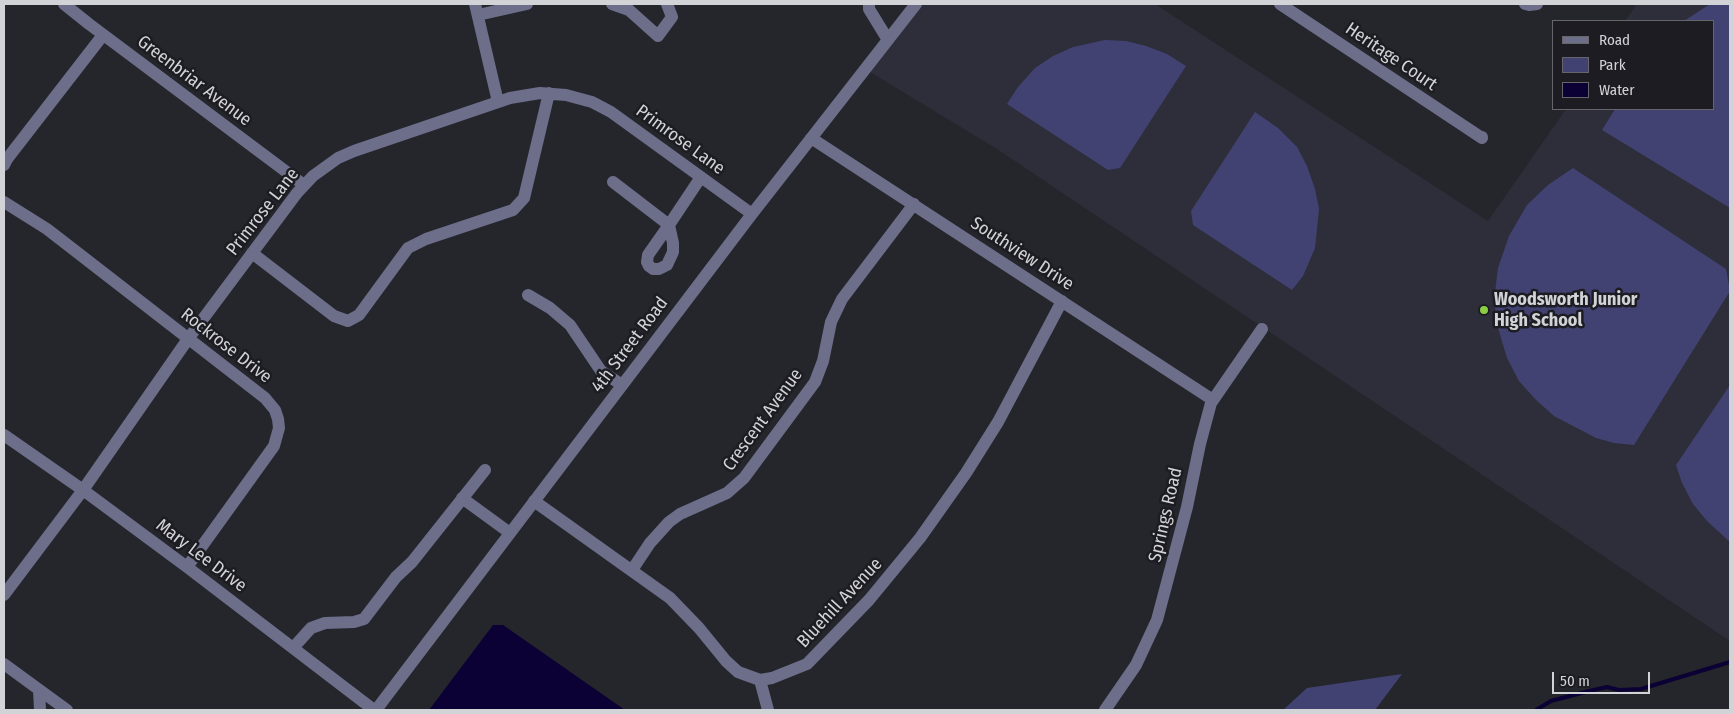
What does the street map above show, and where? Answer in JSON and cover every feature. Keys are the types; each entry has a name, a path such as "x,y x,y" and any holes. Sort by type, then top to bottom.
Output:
{"street":[{"name":"Greenbriar Avenue","path":"64,4 304,185"},
{"path":"498,102 477,9 527,4"},
{"path":"612,4 629,10 658,36 672,17 667,4"},
{"path":"869,4 869,9 888,40"},
{"name":"4th Street Road","path":"375,710 752,214 916,4"},
{"name":"Heritage Court","path":"1280,4 1482,137"},
{"path":"1525,4 1537,4"},
{"path":"4,165 104,35"},
{"path":"252,253 334,316 348,321 359,315 408,248 426,239 514,210 524,198 549,93"},
{"name":"Primrose Lane","path":"4,595 83,490 188,339 304,185 323,167 354,150 498,102 527,95 549,93 570,96 604,108 618,117 752,214"},
{"name":"Southview Drive","path":"811,138 1214,400"},
{"path":"613,182 669,225 701,177"},
{"name":"Rockrose Drive","path":"4,202 47,229 270,402 278,416 279,428 274,446 187,567"},
{"name":"Crescent Avenue","path":"632,570 650,543 669,522 680,514 727,493 744,478 815,382 823,361 831,322 842,299 914,204"},
{"path":"528,294 550,308 570,325 601,371 622,385"},
{"name":"Bluehill Avenue","path":"760,680 772,678 807,664 869,600 908,554 944,506 998,422 1062,301"},
{"name":"Springs Road","path":"1105,710 1136,665 1157,620 1187,508 1200,444 1214,400 1262,330"},
{"name":"Mary Lee Drive","path":"4,435 83,490 187,567 375,710"},
{"path":"293,648 311,628 325,622 354,622 364,619 396,577 412,562 485,470"},
{"path":"462,498 510,533"},
{"path":"534,501 670,598 738,672 760,680 768,710"},
{"path":"4,664 67,710"},
{"path":"39,690 40,710"}],"shaded area":[{"name":"Woodsworth Junior High School","path":"918,4 1155,4 1488,221 1565,110 1714,110 1714,20 1626,20 1637,4 1730,4 1730,641 997,149 865,69"}],"green space":[{"path":"1710,4 1730,4 1730,208 1602,130 1614,110 1714,110 1714,20 1686,20"},
{"path":"1105,40 1126,41 1146,46 1167,54 1186,66 1120,168 1108,170 1007,104 1018,87 1035,68 1053,56 1073,47"},
{"path":"1255,112 1278,128 1297,147 1307,166 1315,189 1319,209 1315,248 1303,276 1292,290 1193,225 1191,211"},
{"path":"1573,168 1726,269 1730,291 1634,445 1614,443 1596,438 1554,416 1519,381 1507,358 1498,328 1494,301 1498,268 1509,236 1527,205 1548,185"},
{"path":"1730,385 1730,542 1707,521 1693,504 1682,483 1676,465"},
{"path":"1402,674 1375,710 1283,710 1307,688"}],"water":[{"path":"493,625 503,625 625,710 429,710"}],"waterway":[{"path":"1536,710 1551,701 1589,691 1607,687 1619,690 1641,689 1730,662"}],"place":[{"name":"Woodsworth Junior High School","path":"1484,310"}]}
